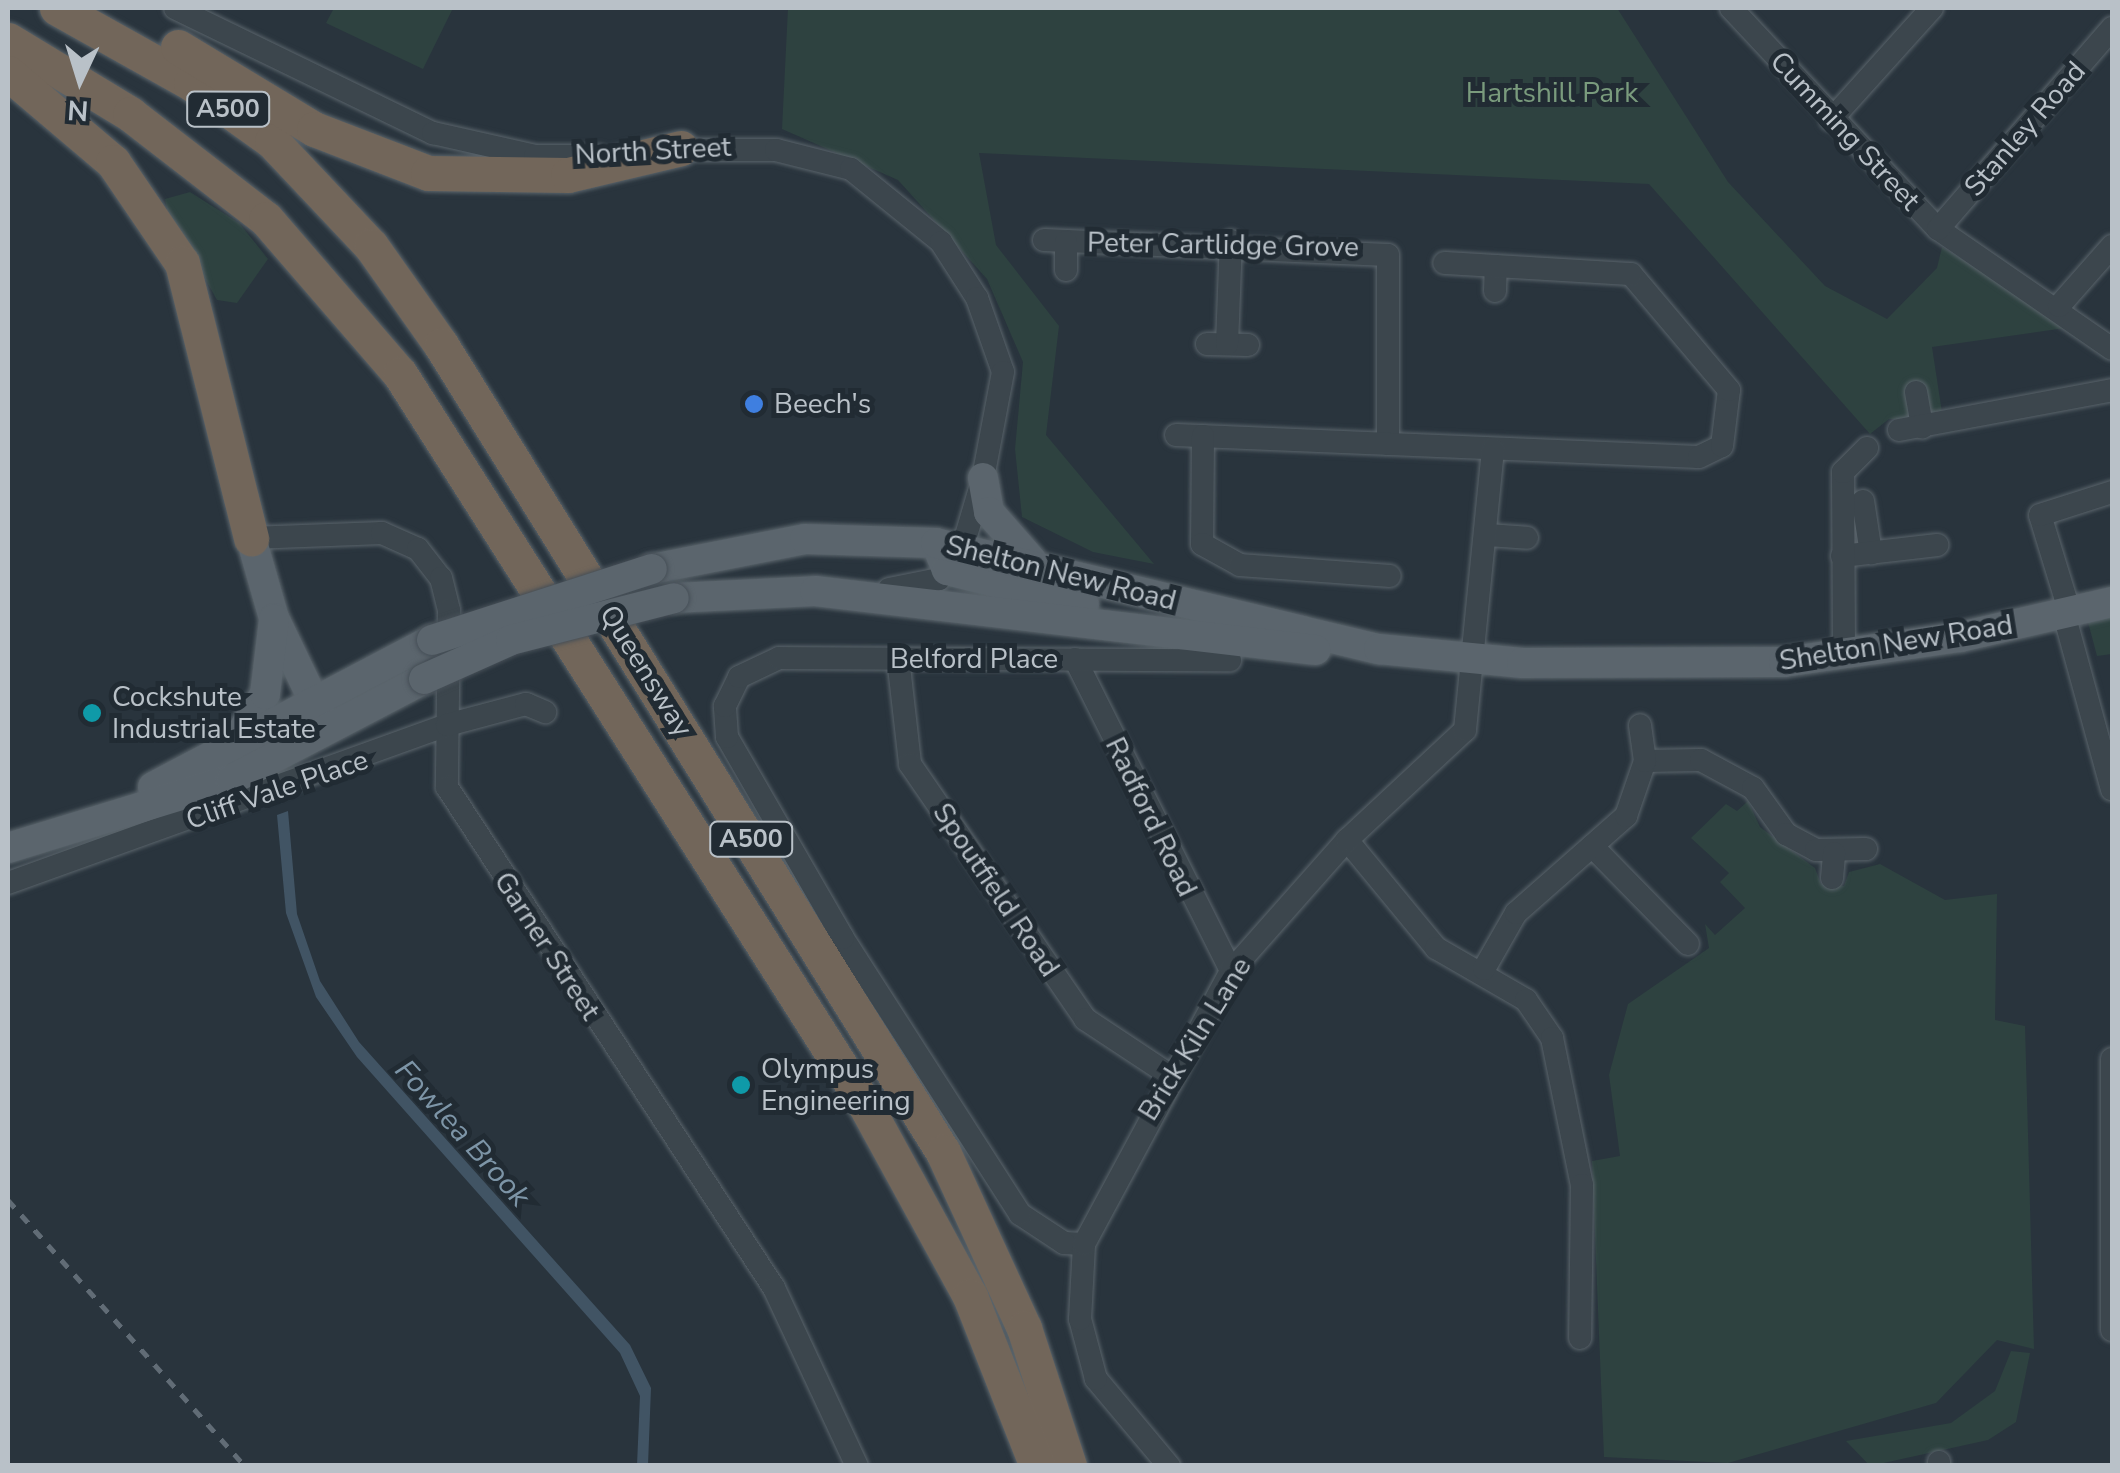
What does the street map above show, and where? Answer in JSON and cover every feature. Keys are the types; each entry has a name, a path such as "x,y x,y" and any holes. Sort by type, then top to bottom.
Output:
{"highway":[{"name":"Queensway","path":"57,8 192,83 272,141 370,246 490,420 890,1061 996,1261 1069,1466"},
{"path":"96,8 329,136 428,173 568,174 681,148"},
{"name":"Queensway","path":"8,40 130,114 266,219 400,374 868,1108 970,1296 1036,1466"},
{"path":"8,74 114,162 182,264 250,538"},
{"path":"996,1261 1087,1466"},
{"path":"970,1296 1021,1466"}],"main road":[{"path":"983,478 1005,538 1038,566"},
{"path":"250,538 274,618 327,728"},
{"name":"Shelton New Road","path":"80,825 230,751 312,698 399,652 652,569 805,539 1038,566 1378,649"},
{"path":"948,553 1193,635"},
{"name":"Shelton New Road","path":"8,848 231,780 327,728 511,640 674,598 815,590 1193,635 1476,660 1640,665 1844,656 2112,602"},
{"path":"230,751 266,694 274,618"},
{"path":"296,658 342,668 399,652"}],"street":[{"name":"North Street","path":"176,8 379,111 471,143 580,157 681,148 776,150 851,169 941,242 996,339 1002,372 983,478 948,553"},
{"path":"1831,120 1932,8"},
{"name":"Cumming Street","path":"1735,9 1831,120 1938,229 2059,306 2112,349"},
{"name":"Stanley Road","path":"1938,229 2112,28"},
{"name":"Peter Cartlidge Grove","path":"1066,270 1055,241 1231,241 1388,255 1388,444"},
{"path":"1228,344 1231,241"},
{"path":"2059,306 2112,246"},
{"path":"1176,435 1714,453 1728,433 1730,390 1631,274 1444,263"},
{"path":"1495,291 1496,266"},
{"path":"1916,392 1911,428 2112,390"},
{"path":"1203,436 1194,548 1240,565 1390,576"},
{"name":"Brick Kiln Lane","path":"1170,1466 1096,1379 1080,1319 1084,1244 1171,1076 1231,972 1347,840 1465,730 1476,660 1493,448"},
{"path":"1844,656 1844,472 1867,448"},
{"path":"2112,492 2035,516 2067,613 2112,790"},
{"path":"1862,502 1871,553"},
{"name":"Garner Street","path":"250,538 382,533 418,549 447,597 444,770 455,802 774,1288 857,1466"},
{"path":"1488,536 1527,538"},
{"path":"1842,556 1937,545"},
{"path":"815,590 914,588 948,553"},
{"name":"Belford Place","path":"1084,1244 1050,1236 1020,1214 842,938 727,737 730,690 755,664 779,658 1230,660"},
{"name":"Spoutfield Road","path":"898,658 910,764 1084,1019 1171,1076"},
{"name":"Radford Road","path":"1074,659 1231,972"},
{"name":"Cliff Vale Place","path":"8,883 447,726 526,704 544,712"},
{"path":"1484,969 1516,913 1626,816 1645,762 1640,725"},
{"path":"1645,762 1701,760 1736,776 1786,834 1834,853 1866,849"},
{"path":"1347,840 1436,948 1484,969 1526,1000 1560,1056 1582,1185 1571,1325"},
{"path":"1592,846 1682,938 1694,915"},
{"path":"1832,878 1834,853"},
{"path":"2112,1059 2112,1330"}],"green space":[{"path":"334,8 453,8 423,69 326,23"},
{"name":"Hartshill Park","path":"788,8 1617,8 1728,182 1825,286 1887,319 1937,268 1942,247 2072,327 1932,347 1943,419 1889,419 1870,434 1649,184 979,153 996,245 1059,326 1046,435 1154,564 1093,552 1022,517 1015,449 1023,362 987,279 898,180 782,129"},
{"path":"190,192 239,223 268,259 237,303 217,300 167,210 165,199"},
{"path":"2112,616 2112,654 2097,656 2088,622"},
{"path":"1748,801 1760,827 1815,868 1821,884 1844,886 1849,872 1880,864 1945,900 1997,894 1995,1020 2025,1026 2034,1349 1997,1340 1936,1403 1728,1463 1604,1457 1592,1161 1620,1156 1609,1075 1628,1004 1709,948 1705,924 1715,935 1745,908 1720,882 1729,873 1691,838 1726,804 1737,811"},
{"path":"2011,1351 2030,1353 2016,1422 1988,1440 1870,1466 1846,1441 1951,1423 1995,1391"}],"water":[{"path":"288,811 297,914 320,981 359,1042 630,1345 651,1388 648,1465 637,1465 640,1396 620,1353 357,1057 316,997 286,913 277,815"}],"railway":[{"path":"8,1200 245,1466"}],"place":[{"name":"Beech's","path":"754,404"},
{"name":"Cockshute Industrial Estate","path":"92,713"},
{"name":"Olympus Engineering","path":"741,1085"}],"water label":[{"name":"Fowlea Brook","path":"462,1134"}]}
